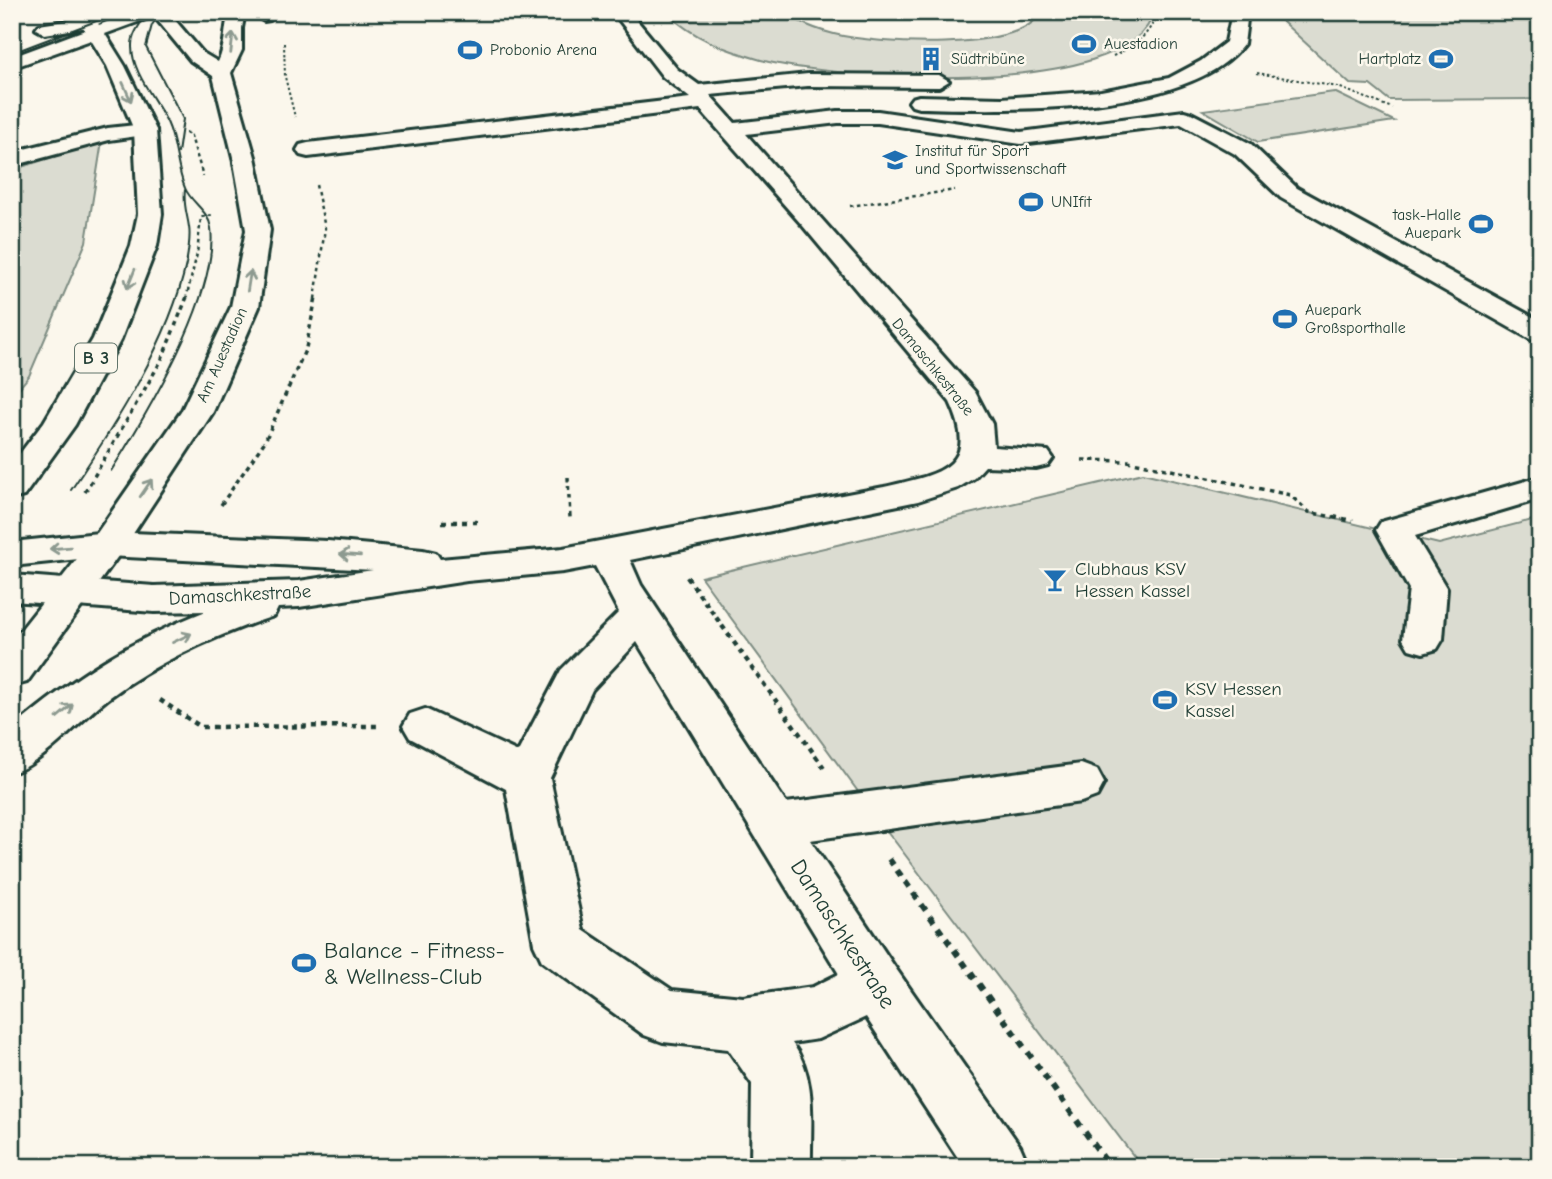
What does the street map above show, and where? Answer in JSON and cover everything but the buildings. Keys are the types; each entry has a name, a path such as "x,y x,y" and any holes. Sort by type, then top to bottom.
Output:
{"main road":[{"path":"12,63 87,20 113,12"},
{"path":"23,37 87,20 149,12"},
{"path":"159,12 197,57 222,73 233,50 233,28 237,12"},
{"name":"Damaschkestraße","path":"12,587 154,599 299,594 467,568 563,560 608,552 926,488 962,473 976,456 980,438 976,418 964,399 711,109 670,74 621,12"},
{"path":"308,150 711,109 826,101 1050,103 1101,97 1175,83 1208,65 1235,44 1240,12"},
{"name":"B 3","path":"12,488 60,425 107,339 144,246 150,214 145,131 116,66 87,20"},
{"name":"Am Auestadion","path":"12,671 108,544 197,412 245,307 258,230 244,157 222,73"},
{"path":"711,109 808,80 939,81"},
{"path":"711,109 877,117 1021,138 1184,117 1243,149 1290,193 1540,333"},
{"path":"12,159 108,134 145,131"},
{"path":"976,456 1036,458"},
{"path":"1423,639 1428,589 1394,530 1540,488"},
{"name":"Damaschkestraße","path":"12,554 108,544 328,553 467,568"},
{"name":"Damaschkestraße","path":"608,552 623,587 875,984 999,1167"},
{"path":"12,755 82,696 136,682 231,615 299,594"},
{"path":"641,614 576,681 527,778 560,944 663,1016 743,1024 818,1013 875,984"},
{"path":"425,726 527,778"},
{"path":"774,825 1081,783"},
{"path":"743,1024 781,1076 781,1167"}],"path":[{"path":"1114,55 1147,35 1153,27 1157,12"},
{"path":"1208,65 1338,86 1392,108"},
{"path":"200,167 204,179"},
{"path":"895,199 955,190"},
{"path":"85,492 134,410 177,321 201,243 201,217 213,215 211,203"},
{"path":"1036,458 1128,461 1290,495 1310,512 1394,530"},
{"path":"568,477 570,519"},
{"path":"136,682 201,727 425,726"}],"shaded area":[{"name":"Auestadion","path":"781,11 807,25 854,38 945,43 1005,35 1028,25 1041,12 1154,12 1133,40 1092,60 1038,71 910,77 849,73 761,60 711,42 688,30 667,13 637,15 636,12 731,12 742,19 743,12"},
{"name":"Hartplatz","path":"1272,12 1540,12 1540,99 1389,100 1370,85 1350,84"},
{"path":"1334,92 1394,121 1258,142 1203,110"},
{"path":"102,141 86,242 29,376 12,397 12,170"},
{"name":"KSV Hessen Kassel","path":"1143,473 1439,544 1540,518 1540,1167 1142,1167 881,823 701,577"}],"tram line":[{"path":"12,53 120,12"},
{"path":"111,471 178,353 204,286 210,255 210,222 185,188 170,130 140,75 133,55 134,36 148,12"},
{"path":"161,12 152,25 146,47 183,119 178,153"},
{"path":"71,490 139,382 167,323 178,293 188,250 190,231 185,190"}],"place":[{"name":"Auestadion","path":"1084,44"},
{"name":"Probonio Arena","path":"470,50"},
{"name":"Südtribüne","path":"931,59"},
{"name":"Hartplatz","path":"1441,59"},
{"name":"Institut für Sport und Sportwissenschaft","path":"895,160"},
{"name":"UNIfit","path":"1031,202"},
{"name":"task-Halle Auepark","path":"1481,224"},
{"name":"Auepark Großsporthalle","path":"1285,319"},
{"name":"Clubhaus KSV Hessen Kassel","path":"1055,580"},
{"name":"KSV Hessen Kassel","path":"1165,700"},
{"name":"Balance - Fitness- & Wellness-Club","path":"304,963"}]}
